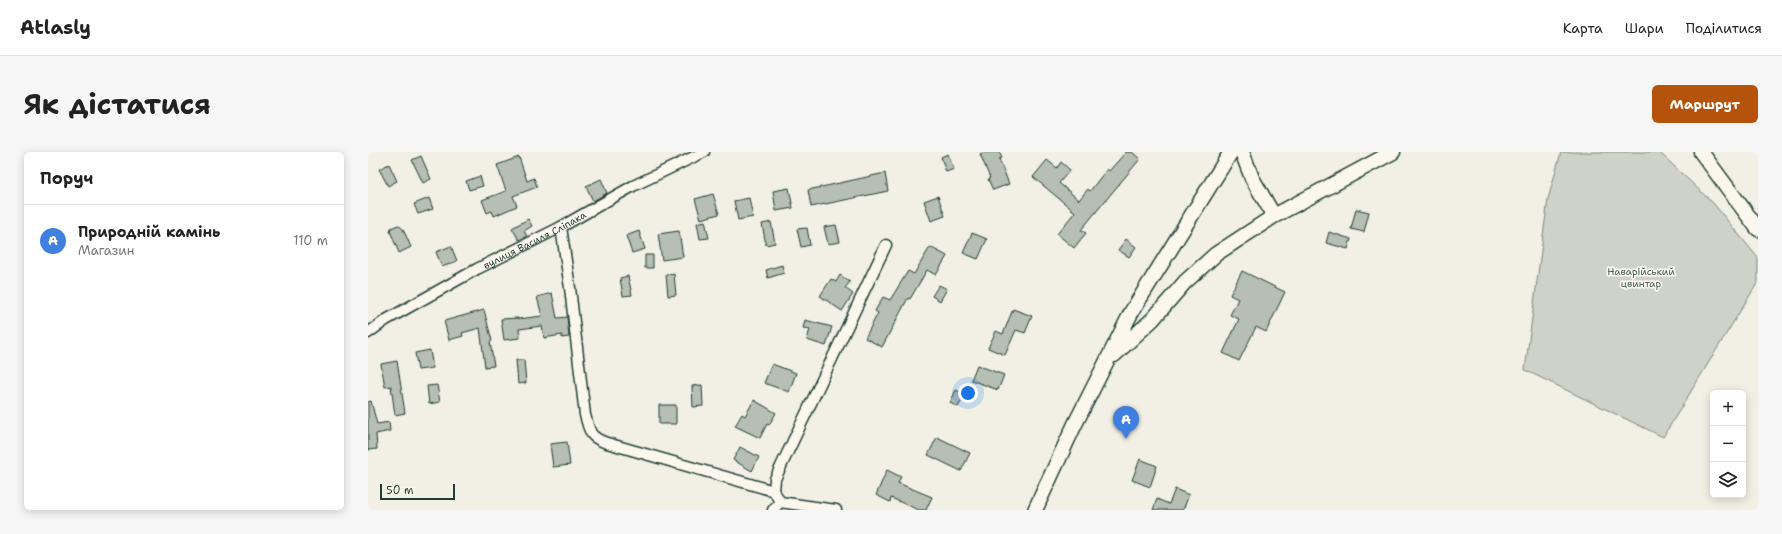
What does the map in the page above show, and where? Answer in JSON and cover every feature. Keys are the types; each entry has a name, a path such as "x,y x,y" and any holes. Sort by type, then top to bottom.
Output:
{"street":[{"name":"вулиця Василя Сліпака","path":"368,333 386,320 470,273 561,227 633,186 704,152"},
{"path":"1035,510 1075,424 1132,311 1231,152"},
{"path":"1242,152 1252,178 1274,216"},
{"path":"1106,362 1153,319 1185,282 1216,254 1274,216 1393,152"},
{"path":"1701,152 1758,229"},
{"path":"561,227 570,288 585,415 591,435 607,444 774,491"},
{"path":"836,510 777,506 774,491 775,479 886,245"}],"green space":[{"name":"Наварійський цвинтар","path":"1561,152 1659,152 1713,203 1758,258 1758,282 1663,437 1525,370 1548,199"}],"building":[{"path":"985,152 999,152 1002,158 999,159 1009,184 993,190 988,179 990,178 980,154"},
{"path":"1126,152 1132,152 1140,159 1081,230 1086,233 1074,248 1057,234 1075,212 1033,177 1047,160 1057,168 1061,162 1070,170 1059,183 1079,200 1088,189 1090,191 1107,169 1109,171"},
{"path":"948,154 954,169 946,172 941,157"},
{"path":"421,156 431,179 423,183 412,160"},
{"path":"519,157 527,181 534,178 537,187 513,196 517,206 494,216 492,211 487,213 482,200 506,191 497,165"},
{"path":"389,164 397,181 388,186 379,169"},
{"path":"885,173 888,191 811,207 808,190"},
{"path":"480,176 483,186 469,190 466,181"},
{"path":"601,179 607,193 593,201 586,186"},
{"path":"789,188 793,208 776,211 773,191"},
{"path":"713,194 719,214 701,219 695,199"},
{"path":"938,196 945,216 931,221 924,201"},
{"path":"429,198 433,209 418,214 414,204"},
{"path":"749,198 753,217 738,220 734,201"},
{"path":"1356,209 1369,212 1364,232 1351,229"},
{"path":"528,219 532,226 524,231 527,236 519,240 512,228"},
{"path":"705,221 709,238 700,239 697,223"},
{"path":"771,222 775,243 766,245 762,224"},
{"path":"398,225 403,229 411,247 399,253 390,231 391,228"},
{"path":"836,225 840,242 828,244 824,227"},
{"path":"807,228 810,245 801,247 797,229"},
{"path":"639,231 645,249 632,253 626,236"},
{"path":"679,231 683,257 662,260 658,234"},
{"path":"1329,232 1351,239 1348,249 1326,243"},
{"path":"972,233 987,239 978,259 963,253"},
{"path":"1126,239 1136,247 1129,257 1118,250"},
{"path":"451,246 457,261 442,267 436,252"},
{"path":"930,247 947,256 936,275 927,270 910,299 908,298 882,347 865,338 878,313 875,311 883,297 890,300 908,271 914,274"},
{"path":"645,255 653,255 653,268 645,268"},
{"path":"782,265 784,273 768,278 766,270"},
{"path":"1242,271 1285,292 1266,332 1256,327 1239,361 1223,353 1239,319 1230,315 1238,299 1230,295"},
{"path":"674,274 676,295 668,296 666,275"},
{"path":"840,275 850,282 845,288 853,294 842,311 820,296 831,279 836,282"},
{"path":"628,276 632,295 623,296 620,278"},
{"path":"939,285 947,289 940,301 932,296"},
{"path":"552,293 557,318 567,317 569,337 562,338 562,335 544,338 542,326 519,329 520,338 504,340 501,319 518,319 542,316 537,297"},
{"path":"1013,309 1032,316 1025,333 1016,330 1005,355 988,348 996,331 1003,334"},
{"path":"484,310 492,341 490,342 494,366 485,367 480,328 462,333 463,336 449,340 444,321"},
{"path":"805,320 832,327 826,346 807,340 810,329 803,328"},
{"path":"430,350 433,368 418,370 415,353"},
{"path":"516,360 524,360 526,383 518,384"},
{"path":"397,361 405,413 395,415 391,386 385,387 381,364"},
{"path":"772,364 796,373 789,392 764,383"},
{"path":"977,365 1004,375 998,390 971,380"},
{"path":"437,385 440,402 429,404 427,386"},
{"path":"702,385 703,406 693,407 692,386"},
{"path":"956,390 965,395 958,407 950,403"},
{"path":"754,400 776,413 769,425 767,424 760,438 735,426 742,414 745,416"},
{"path":"371,401 377,424 389,422 390,431 376,434 377,449 368,450 368,402"},
{"path":"659,405 676,405 676,424 659,424"},
{"path":"937,437 970,453 961,471 928,455"},
{"path":"567,442 570,465 553,467 550,444"},
{"path":"740,447 759,457 752,471 733,460"},
{"path":"1140,459 1157,466 1150,487 1132,480"},
{"path":"887,470 901,477 898,483 932,497 926,510 919,510 891,498 890,502 876,495"},
{"path":"1175,489 1189,495 1183,510 1153,510 1157,499 1169,504"}],"place":[{"name":"Природній камінь","path":"1126,439"}]}
